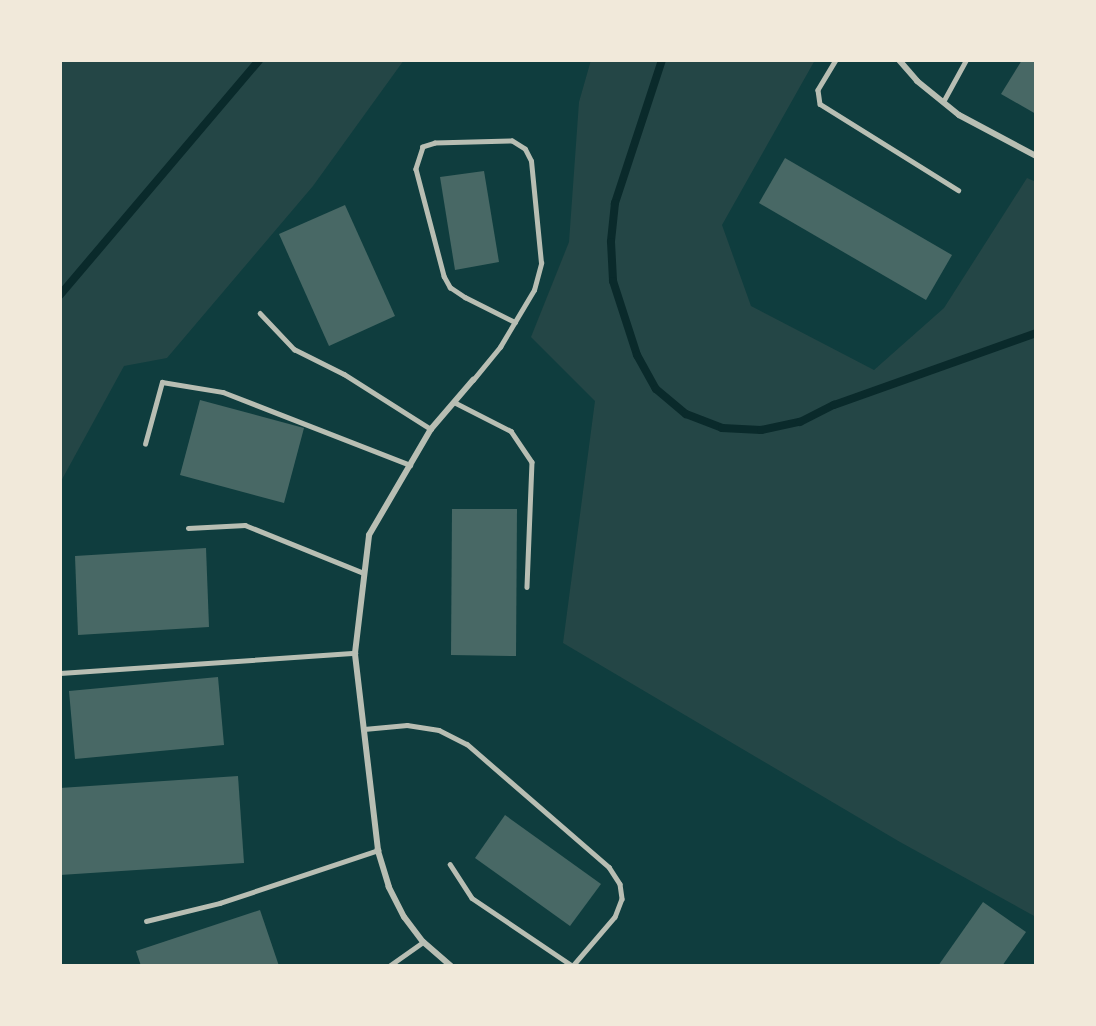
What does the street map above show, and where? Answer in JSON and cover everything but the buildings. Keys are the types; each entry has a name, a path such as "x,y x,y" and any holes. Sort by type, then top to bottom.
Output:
{"street":[{"path":"899,60 943,102 996,136 1036,156"},
{"path":"451,966 423,942 404,918 378,850 355,653 369,535 431,429 473,380"}],"lane":[{"path":"836,60 818,90 820,104 958,190"},
{"path":"943,102 966,60"},
{"path":"473,380 515,322 534,290 541,263 531,161 525,149 512,141 435,143 423,147 416,169 444,276 450,287 465,297 515,322"},
{"path":"260,313 294,350 344,374 431,429"},
{"path":"145,444 162,382 223,392 410,465"},
{"path":"453,402 511,431 532,462 527,586"},
{"path":"188,528 245,525 364,573"},
{"path":"60,673 355,653"},
{"path":"364,729 407,725 439,730 467,744 609,867 620,884 622,899 615,917 573,966 472,898 450,864"},
{"path":"146,921 219,903 378,850"},
{"path":"389,966 423,942"}],"shaded area":[{"path":"60,60 404,60 313,186 167,358 124,366 60,483"},
{"path":"591,60 815,60 722,225 751,306 874,370 944,308 1027,178 1036,182 1036,917 900,842 563,643 595,401 531,337 569,242 579,102"}],"waterway":[{"path":"60,295 259,60"},
{"path":"662,60 615,203 611,242 613,281 637,355 656,389 686,414 722,428 761,430 800,422 834,405 1036,333"}]}
